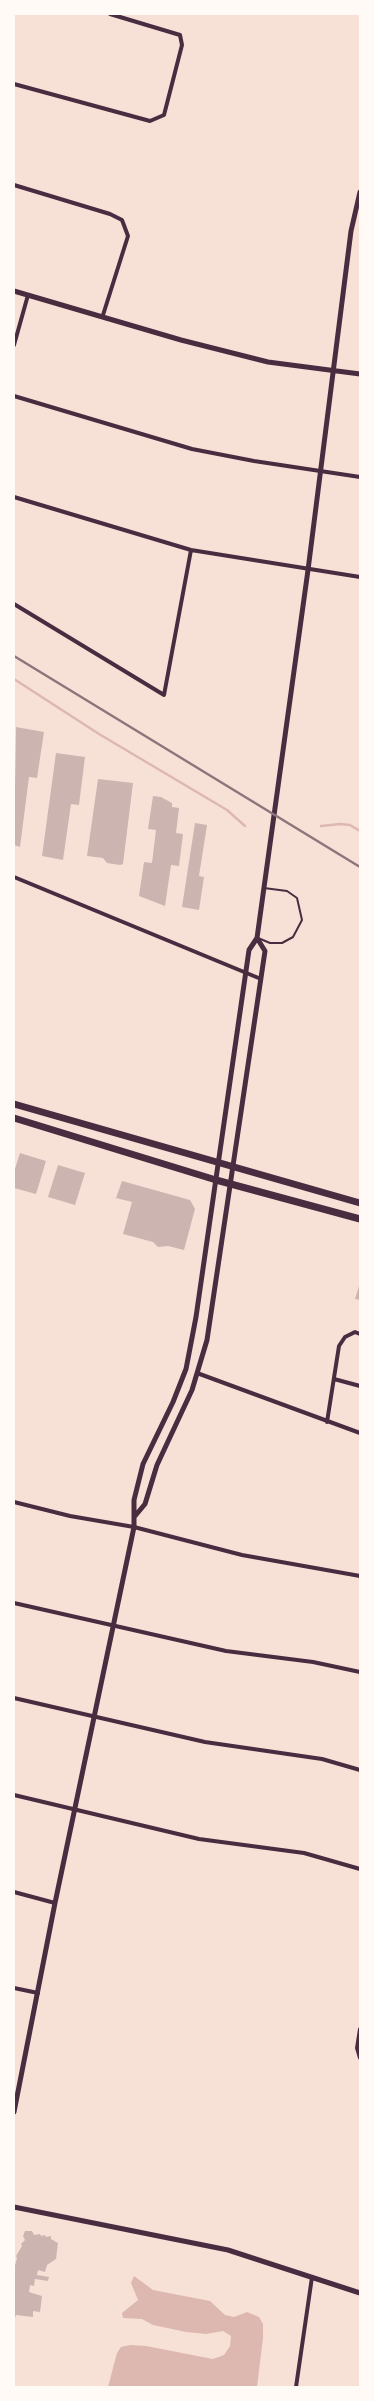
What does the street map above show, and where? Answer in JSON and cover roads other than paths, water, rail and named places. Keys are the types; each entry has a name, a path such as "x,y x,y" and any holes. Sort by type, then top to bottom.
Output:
{"main road":[{"path":"14,1104 360,1203"},
{"path":"14,1118 216,1180 229,1182 360,1219"}],"street":[{"path":"14,84 150,121 164,115 182,46 180,35 110,14"},
{"path":"14,185 110,214 122,220 128,236 103,315"},
{"path":"14,2112 17,2085 38,1993 55,1903 134,1527 134,1500 143,1464 186,1369 205,1262 249,950 257,938 308,570 351,231 360,192"},
{"path":"14,291 103,315 181,340 268,362 360,374"},
{"path":"14,345 28,295"},
{"path":"14,396 192,449 254,462 360,477"},
{"path":"14,497 191,550 308,570 360,577"},
{"path":"14,604 164,695 191,550"},
{"path":"14,877 261,979"},
{"path":"135,1516 145,1504 157,1465 192,1390 207,1340 229,1182 265,952 257,938"},
{"path":"327,1422 339,1346 345,1337 355,1332 360,1334"},
{"path":"197,1373 360,1433"},
{"path":"334,1379 360,1386"},
{"path":"14,1502 70,1516 134,1527 242,1555 360,1576"},
{"path":"14,1603 226,1651 313,1662 360,1672"},
{"path":"14,1698 95,1718 205,1742 322,1759 360,1770"},
{"path":"14,1795 75,1808 198,1838 304,1853 360,1869"},
{"path":"14,1892 55,1903"},
{"path":"14,1988 38,1993"},
{"path":"360,2029 357,2048 360,2058"},
{"path":"14,2207 207,2245 248,2256 360,2293"},
{"path":"296,2387 312,2277"}],"lane":[{"path":"257,938 270,943 282,943 293,937 302,920 297,898 287,891 264,888"}],"waterway":[{"path":"14,679 99,734 227,810 245,826"},
{"path":"321,826 340,824 350,825 360,831"}],"railway":[{"path":"14,656 360,867"}]}
